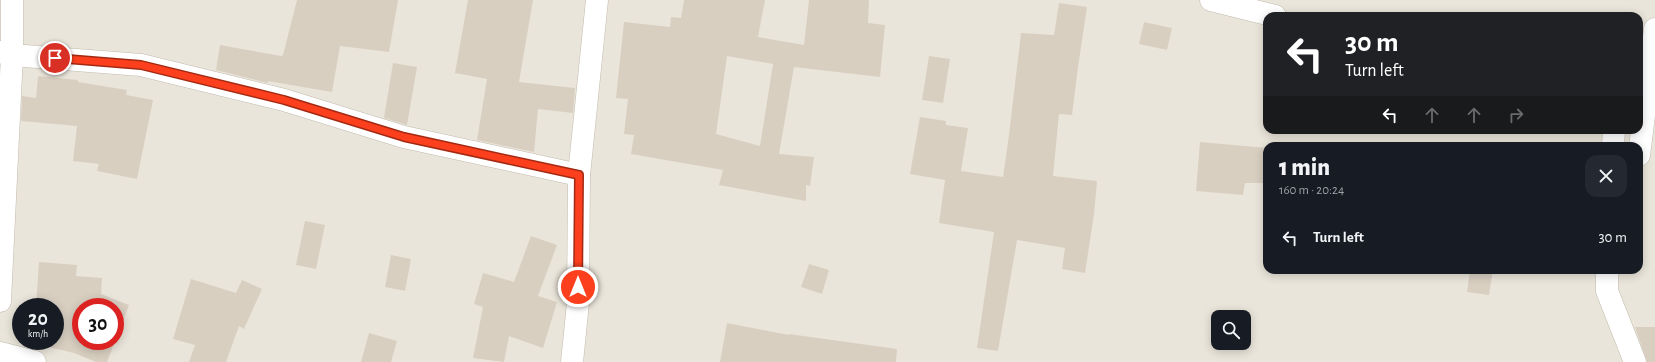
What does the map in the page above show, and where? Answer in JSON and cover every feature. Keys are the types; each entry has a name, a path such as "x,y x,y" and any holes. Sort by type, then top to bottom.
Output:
{"street":[{"path":"0,301 6,53 12,0"},
{"path":"572,362 578,303 579,175 596,0"},
{"path":"1211,0 1263,13"},
{"path":"1643,124 1655,29"},
{"path":"6,53 141,65 284,100 404,137 579,175"},
{"path":"1643,158 1655,165"},
{"path":"1607,274 1607,291 1635,362"},
{"path":"0,353 35,362"}],"shaded area":[{"path":"0,0 1655,0 1655,362 0,362"}],"building":[{"path":"297,0 398,0 389,52 340,46 332,92 268,81 268,83 216,70 220,45 281,56 283,55"},
{"path":"468,0 533,0 519,82 575,88 573,113 538,109 534,152 477,140 487,79 455,73"},
{"path":"684,0 765,0 758,37 804,45 809,0 869,0 868,23 885,25 880,77 794,67 779,154 814,157 810,186 806,185 806,201 719,185 723,170 631,154 634,135 624,134 628,99 616,98 624,22 670,27 671,17 681,18","holes":["727,56 773,64 760,146 716,134"]},
{"path":"1059,3 1087,7 1072,115 1059,114 1053,176 1097,181 1094,214 1085,273 1062,269 1065,248 1017,240 998,351 977,348 994,232 939,223 945,180 910,174 920,117 946,121 946,125 968,128 961,171 1003,177 1021,33 1054,35"},
{"path":"1144,22 1172,28 1167,50 1139,44"},
{"path":"929,56 950,59 943,103 922,100"},
{"path":"393,63 417,67 407,125 384,118"},
{"path":"38,76 78,80 78,82 127,90 126,95 153,100 137,179 97,171 99,164 73,161 77,126 21,121 22,96 36,98"},
{"path":"1200,142 1263,148 1263,183 1245,183 1243,195 1196,191"},
{"path":"305,221 325,225 316,269 296,265"},
{"path":"531,236 557,245 538,296 557,302 543,348 509,336 504,362 473,358 483,307 474,304 483,273 514,282"},
{"path":"391,255 411,259 405,291 385,287"},
{"path":"39,262 77,265 76,276 102,278 101,294 111,298 72,298 72,350 112,350 107,362 96,362 74,353 61,350 64,350 64,298 37,298"},
{"path":"809,264 829,270 822,294 801,287"},
{"path":"1469,274 1492,274 1489,295 1467,292"},
{"path":"191,279 236,293 242,280 262,289 244,329 239,326 226,362 189,362 195,345 173,339"},
{"path":"124,303 129,305 124,318"},
{"path":"727,323 789,335 897,349 896,362 720,362"},
{"path":"1635,327 1655,327 1655,362 1647,362"},
{"path":"369,333 397,341 391,362 361,362"}],"route":[{"path":"55,58 141,65 284,100 404,137 579,175 578,287"}]}
